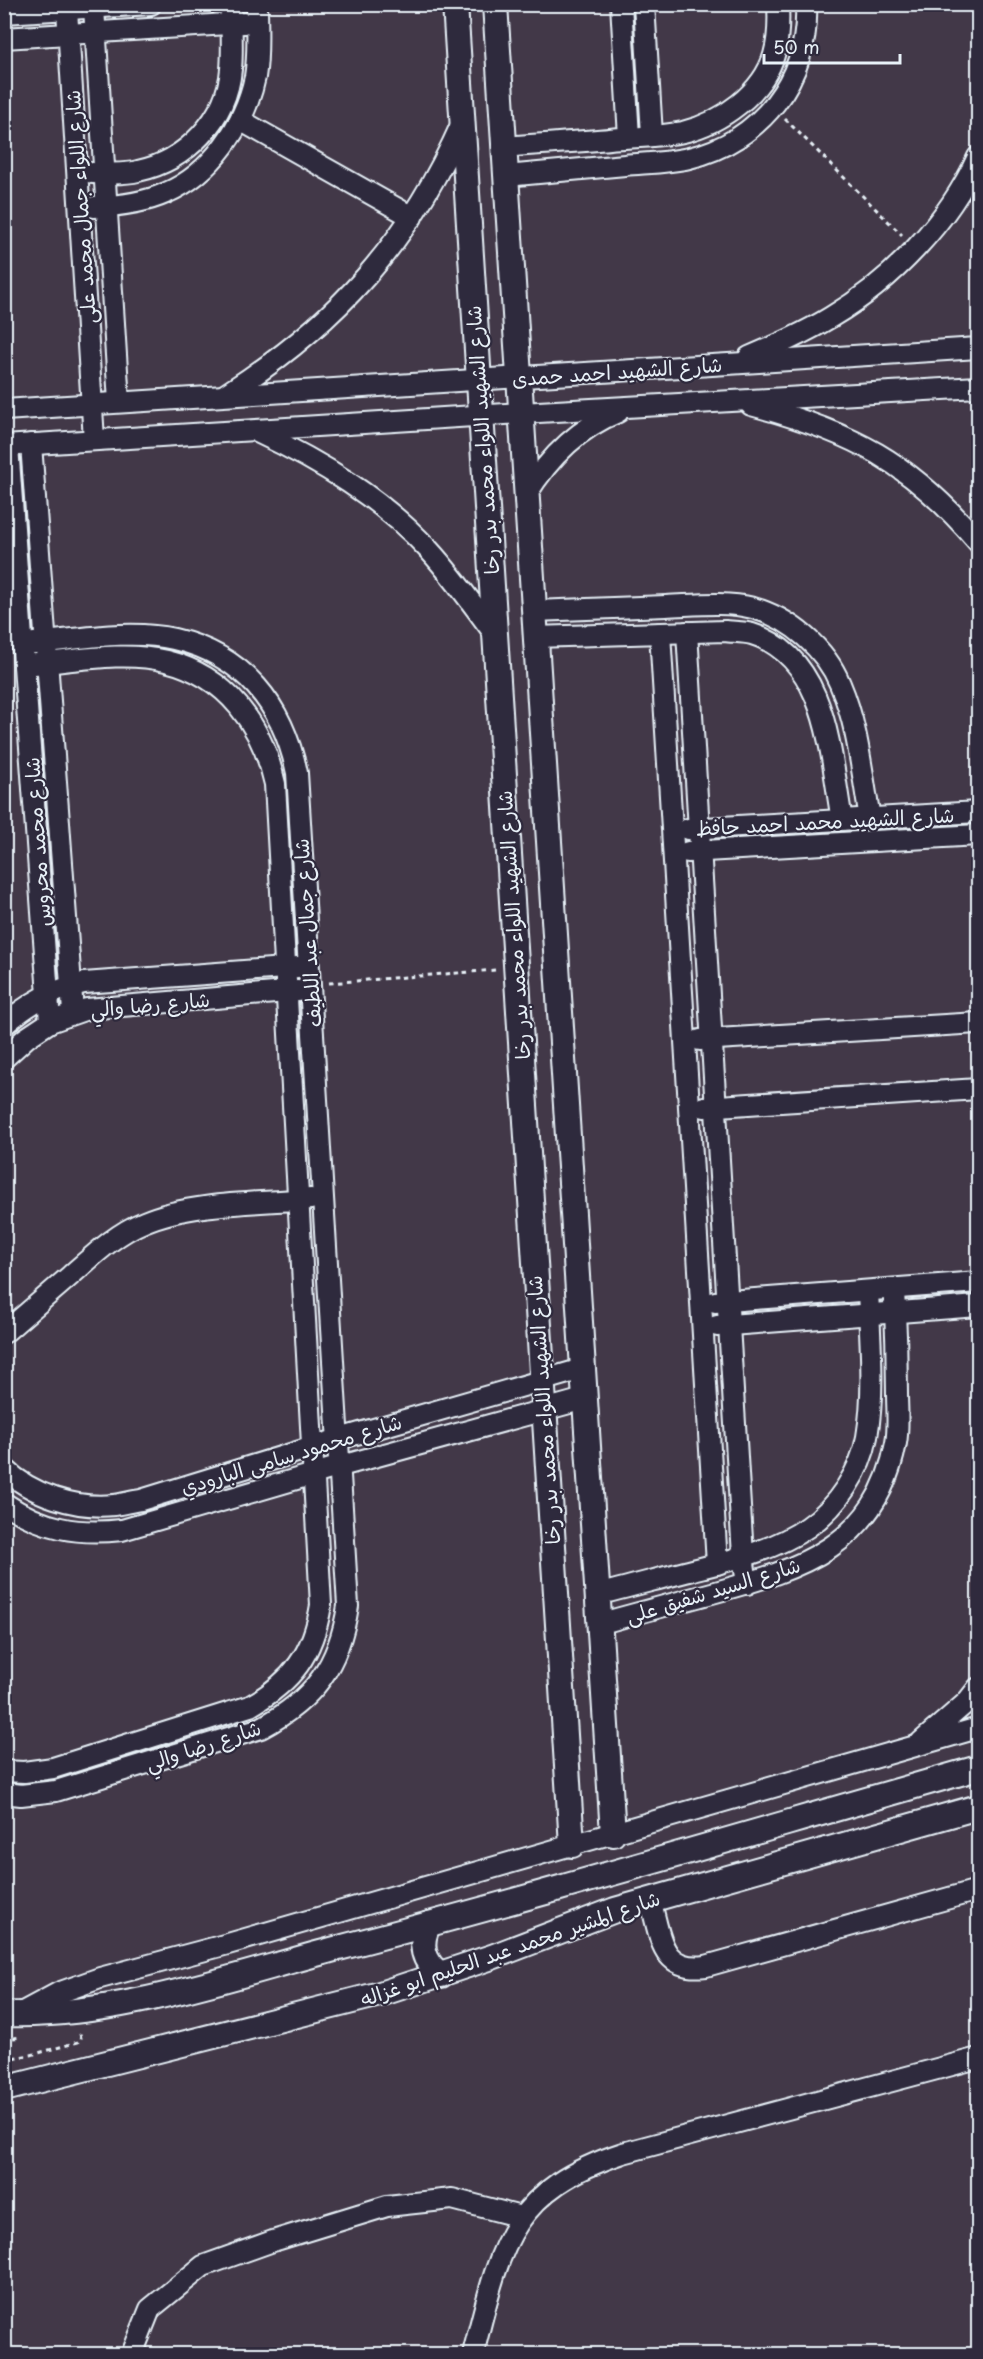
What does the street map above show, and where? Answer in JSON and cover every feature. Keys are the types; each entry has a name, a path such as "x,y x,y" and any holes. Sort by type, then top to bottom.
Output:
{"street":[{"path":"4,13 152,4"},
{"path":"78,173 137,172 153,167 182,152 206,130 219,109 232,69 231,4"},
{"name":"شارع الشهيد اللواء محمد بدر رخا","path":"455,4 572,1845"},
{"name":"شارع الشهيد اللواء محمد بدر رخا","path":"495,4 613,1834"},
{"path":"621,4 629,137"},
{"path":"644,4 651,135"},
{"path":"504,147 683,132 721,117 737,105 765,74 774,57 778,37 778,4"},
{"path":"506,176 688,158 712,151 735,140 773,108 790,83 800,60 805,37 806,4"},
{"name":"شارع اللواء جمال محمد على","path":"94,8 119,402"},
{"name":"شارع اللواء جمال محمد على","path":"67,10 94,440"},
{"path":"4,38 231,24 257,14 257,61 254,79 240,120 211,160 183,184 148,200 106,207 80,208"},
{"path":"240,120 412,217"},
{"path":"223,396 269,366 328,317 359,286 412,217 448,155 462,123"},
{"path":"683,132 688,158"},
{"path":"734,363 784,342 832,317 876,285 916,248 948,208 978,157"},
{"name":"شارع الشهيد احمد حمدى","path":"4,410 978,348"},
{"name":"شارع الشهيد احمد حمدى","path":"6,446 978,387"},
{"path":"734,401 792,416 836,431 878,452 925,486 951,510 978,542"},
{"path":"526,495 537,477 565,445 595,423 629,407"},
{"path":"255,431 303,453 339,475 390,513 428,549 462,589 494,633"},
{"name":"شارع محمد محروس","path":"31,444 73,1012"},
{"name":"شارع محمد محروس","path":"6,446 50,1022"},
{"path":"534,611 722,604 753,608 780,620 804,636 824,657 840,682 856,737 870,818"},
{"path":"535,637 725,631 751,634 774,644 793,659 820,704 842,820"},
{"path":"687,632 743,1556 747,1584"},
{"path":"660,633 717,1564"},
{"name":"شارع جمال عبد اللطيف","path":"22,644 140,635 173,639 206,649 235,666 260,688 279,716 292,747 297,772 339,1439"},
{"name":"شارع جمال عبد اللطيف","path":"24,665 133,657 165,661 193,671 211,681 241,707 258,731 269,759 275,784 313,1447"},
{"name":"شارع الشهيد محمد احمد حافظ","path":"672,830 978,812"},
{"name":"شارع الشهيد محمد احمد حافظ","path":"674,853 978,835"},
{"name":"شارع رضا والي","path":"4,1026 19,1012 48,994 84,983 286,968 310,980"},
{"name":"شارع رضا والي","path":"4,1058 50,1022 73,1012 102,1007 287,992 310,980"},
{"path":"685,1041 978,1023"},
{"path":"689,1108 978,1089"},
{"path":"4,1333 96,1252 118,1235 143,1222 170,1213 198,1209 324,1198"},
{"path":"701,1304 978,1282"},
{"name":"شارع السيد شفيق على","path":"598,1624 747,1584 806,1562 829,1549 850,1533 867,1513 881,1490 891,1466 896,1440 894,1289"},
{"name":"شارع السيد شفيق على","path":"596,1595 717,1564 782,1541 809,1526 841,1494 857,1468 867,1439 870,1409 868,1291"},
{"path":"702,1327 978,1306"},
{"name":"شارع محمود سامى البارودي","path":"4,1468 31,1488 57,1499 85,1505 113,1505 141,1500 339,1439 582,1369"},
{"name":"شارع محمود سامى البارودي","path":"4,1503 22,1515 46,1526 71,1532 97,1533 122,1530 341,1466 584,1399"},
{"name":"شارع رضا والي","path":"4,1793 21,1795 56,1791 261,1728 284,1715 305,1699 322,1679 335,1657 344,1632 348,1606 339,1439"},
{"name":"شارع رضا والي","path":"4,1771 24,1772 53,1768 250,1706 270,1694 300,1664 310,1646 321,1605 313,1447"},
{"path":"916,1746 967,1702 978,1688"},
{"path":"182,1728 191,1749"},
{"path":"17,2021 58,1993 100,1978 228,1944 978,1728"},
{"name":"شارع المشير محمد عبد الحليم ابو غزاله","path":"17,2021 152,1997 397,1933 978,1768"},
{"name":"شارع المشير محمد عبد الحليم ابو غزاله","path":"4,2089 413,1984 582,1921 978,1807"},
{"path":"650,1900 667,1955 677,1964 691,1968 706,1966 978,1890"},
{"path":"429,1924 423,1940 423,1948 428,1964 441,1975"},
{"path":"397,1933 410,1957 413,1984"},
{"path":"473,2355 494,2271 505,2242 521,2217 542,2195 566,2176 593,2163 978,2058"},
{"path":"4,2075 39,2079"},
{"path":"132,2355 150,2309 203,2266 253,2248 387,2206 419,2202 452,2199 521,2217"}],"path":[{"path":"773,108 916,248"},
{"path":"310,980 515,969"},
{"path":"4,2039 17,2021"},
{"path":"4,2059 31,2055 78,2042 81,2032 76,2027"}]}
